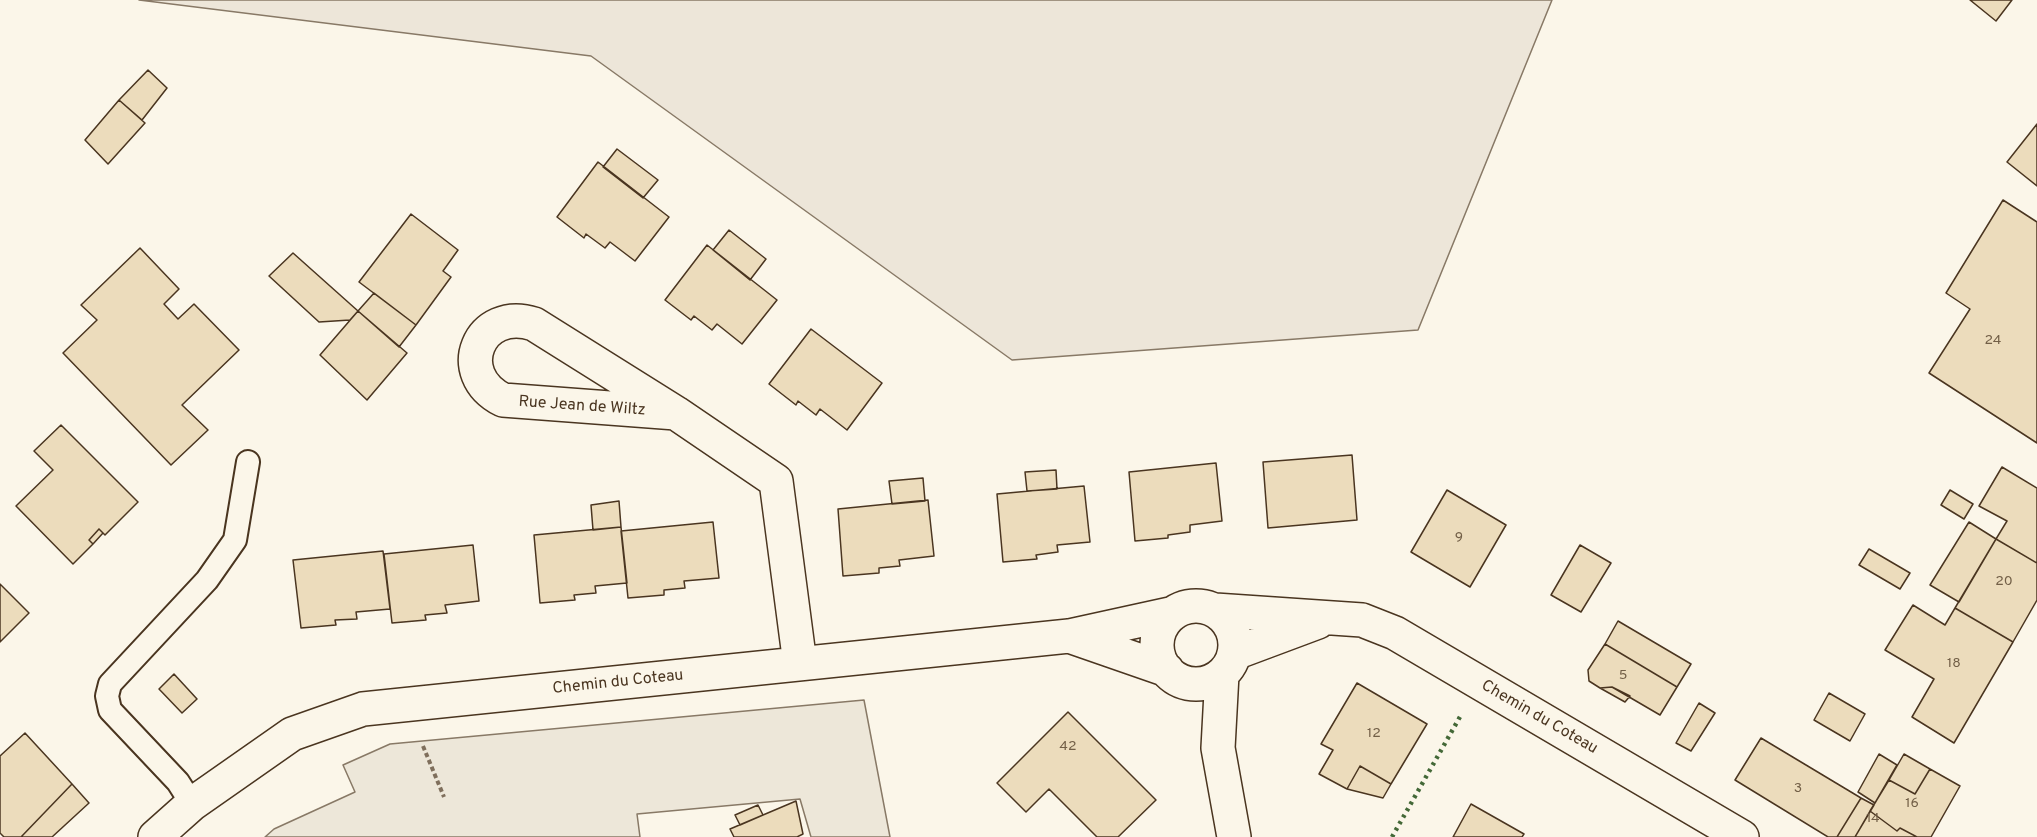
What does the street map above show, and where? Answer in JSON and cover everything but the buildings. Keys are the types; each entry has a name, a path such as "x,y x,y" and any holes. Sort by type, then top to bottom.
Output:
{"street":[{"name":"Rue Jean de Wiltz","path":"676,413 502,400 484,388 479,379 475,358 478,346 483,336 500,323 520,320 534,324 676,413 776,481 800,664"},
{"path":"1218,748 1171,674 1160,661 1158,638 1166,620 1174,613 1194,605 1215,610 1232,628 1218,748 1234,837"},
{"name":"Chemin du Coteau","path":"1215,610 1362,620 1395,633 1742,837"},
{"name":"Chemin du Coteau","path":"155,837 192,804 292,735 363,709 1069,636 1174,613"},
{"name":"Chemin du Coteau","path":"1229,664 1330,618"},
{"name":"Chemin du Coteau","path":"1069,636 1171,674"},
{"path":"1171,674 1199,684 1229,664"}],"lane":[{"path":"192,804 178,782 110,710 106,696 110,684 207,580 236,540 248,462"}],"path":[{"path":"420,741 444,797"}],"shaded area":[{"path":"139,0 1552,0 1418,330 1012,360 591,56"},
{"path":"864,700 890,837 811,837 800,799 637,814 640,837 265,837 274,829 355,792 343,765 390,744"}],"hedge":[{"path":"1392,837 1461,715"}]}
